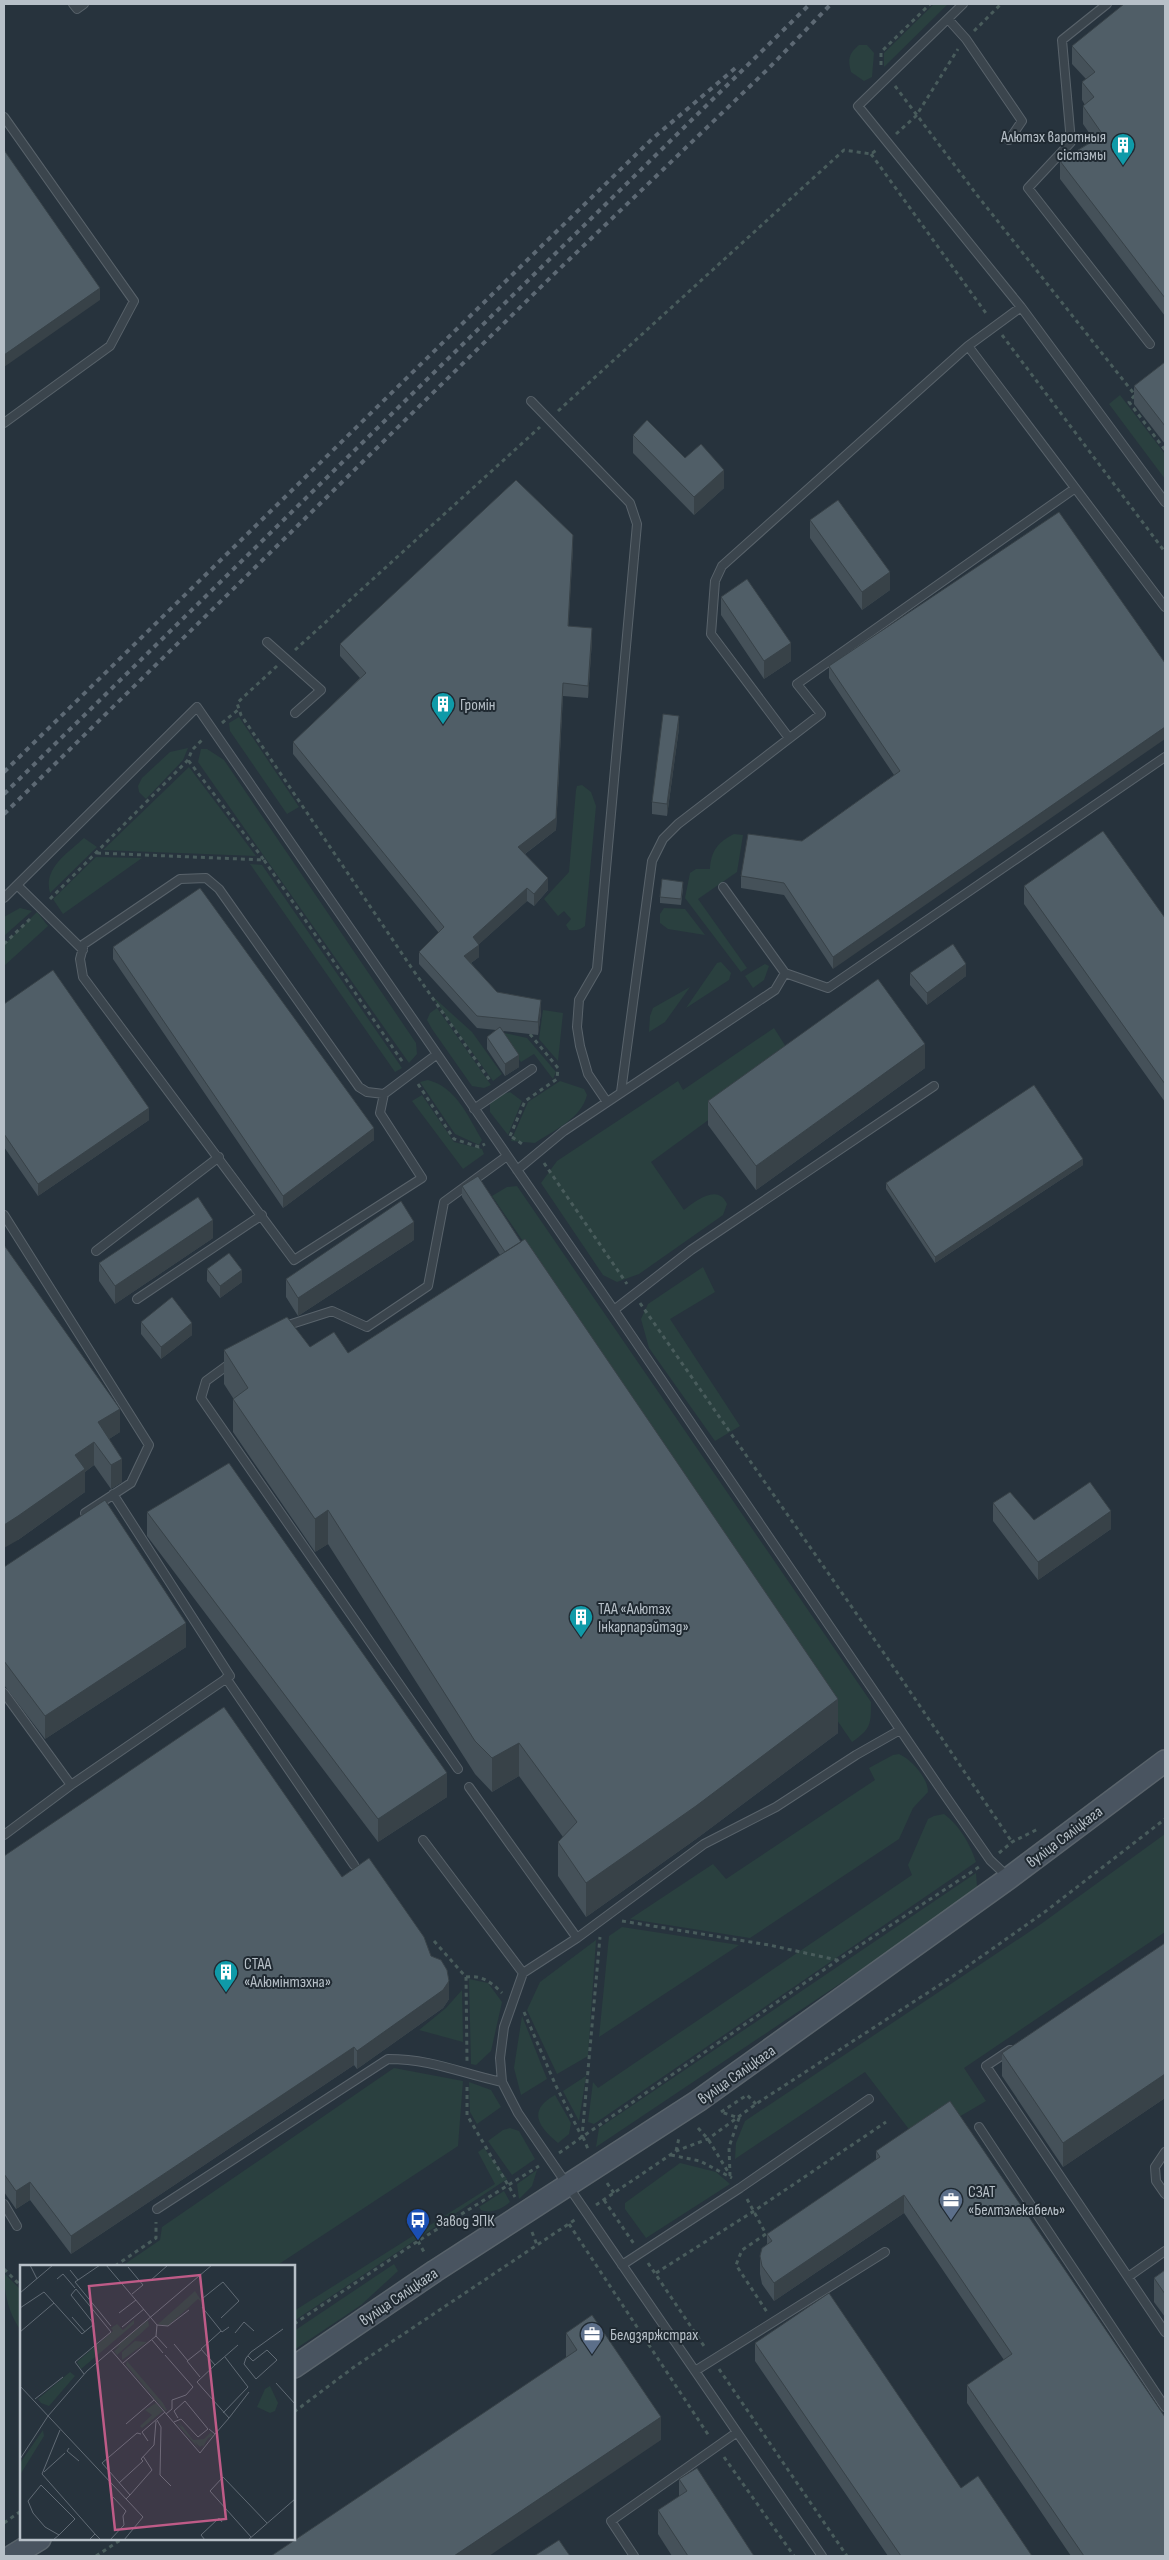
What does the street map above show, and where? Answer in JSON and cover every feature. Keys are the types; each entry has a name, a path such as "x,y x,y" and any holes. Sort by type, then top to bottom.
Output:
{"main road":[{"name":"вуліца Сяліцкага","path":"295,2366 524,2213 698,2102 1009,1878 1165,1761"},
{"path":"12,2556 38,2540"}],"lane":[{"path":"73,4 77,9 84,4"},
{"path":"964,4 858,106 1021,307 1165,502"},
{"path":"1108,4 1062,40 1071,142 1028,188 1150,344"},
{"path":"948,19 966,39 1022,122 1009,140"},
{"path":"4,117 134,301 110,346 4,424"},
{"path":"789,738 711,634 714,581 722,566 968,346 1021,307"},
{"path":"968,346 1074,490 1165,608"},
{"path":"531,401 630,502 637,524 597,969 579,1000 578,1027 580,1046 588,1074 606,1102"},
{"path":"620,1092 652,861 663,839 678,824 821,714 796,684 1074,490"},
{"path":"267,642 321,690 295,713"},
{"path":"4,898 197,707 614,1310 990,1860 1009,1878"},
{"path":"723,887 785,973 828,988 1165,757"},
{"path":"384,1094 367,1092 359,1087 219,889 206,878 180,879 84,944 80,959 84,977 294,1260 422,1178 380,1113 384,1094 436,1055"},
{"path":"17,885 83,950"},
{"path":"517,1170 620,1092 775,990 785,973"},
{"path":"474,1109 532,1069"},
{"path":"614,1310 691,1250 934,1086"},
{"path":"274,1333 281,1327 332,1311 367,1327 428,1286 444,1202 508,1156"},
{"path":"96,1251 219,1157"},
{"path":"4,1215 149,1445 131,1483 74,1521"},
{"path":"136,1300 262,1215"},
{"path":"236,1360 206,1381 201,1398 458,1769"},
{"path":"4,1835 71,1785 230,1676 113,1494"},
{"path":"226,1678 354,1865"},
{"path":"4,1693 71,1785"},
{"path":"822,2556 518,2113 502,2082 500,2058 504,2027 523,1972 577,1938 704,1844 776,1807 856,1755 900,1730"},
{"path":"470,1787 577,1938"},
{"path":"423,1840 523,1972"},
{"path":"1018,2045 986,2066 1165,2332"},
{"path":"157,2208 388,2059 411,2059 437,2063 467,2074 502,2082"},
{"path":"622,2264 740,2188 869,2099"},
{"path":"979,2127 1165,2407"},
{"path":"1165,2152 1155,2167 1156,2181 1165,2194"},
{"path":"4,2204 18,2226"},
{"path":"1128,2277 1165,2251"},
{"path":"695,2371 884,2252"},
{"path":"634,2556 610,2521 736,2433"}],"path":[{"path":"930,4 881,52 880,68 1135,395 1129,402 1165,450"},
{"path":"498,1092 300,805 237,703 844,150 871,154 888,142 916,116 966,39 1001,4"},
{"path":"871,154 995,326 1165,552"},
{"path":"4,944 188,760 192,750 239,709"},
{"path":"188,760 264,860 454,1139 479,1147 496,1139 510,1136 537,1153 888,1659 1012,1842 990,1860 838,1960 550,2159 418,2242 295,2323"},
{"path":"96,853 264,860"},
{"path":"510,1136 525,1101 557,1080 558,1068 528,1033"},
{"path":"295,2411 354,2367 676,2151 708,2139 756,2104 958,1973 1046,1911 1165,1820"},
{"path":"582,2137 591,2064 602,1918 769,1945 838,1960"},
{"path":"434,1941 466,1977 466,2115 524,2213 537,2245"},
{"path":"466,1977 474,1976 490,1981 524,2012 556,2086 582,2137"},
{"path":"715,2116 747,2095 756,2104"},
{"path":"721,2112 739,2118"},
{"path":"730,2175 728,2147 739,2118"},
{"path":"656,2273 754,2211 886,2122"},
{"path":"691,2131 704,2124"},
{"path":"698,2128 708,2139 740,2188 766,2234 742,2250 736,2264 774,2322"},
{"path":"676,2151 677,2139 684,2135"},
{"path":"670,2155 700,2161 730,2175"},
{"path":"604,2200 656,2273 847,2556"},
{"path":"116,2265 156,2238 157,2208"},
{"path":"569,2224 717,2447 794,2556"},
{"path":"4,2269 20,2285"},
{"path":"4,2522 20,2512"},
{"path":"96,2556 120,2540"}],"green space":[{"path":"934,4 948,4 884,67 884,53"},
{"path":"859,45 867,45 874,53 872,77 864,81 851,72 849,64 851,54"},
{"path":"1120,395 1165,454 1165,479 1109,404"},
{"path":"239,717 299,807 287,814 230,731 229,723"},
{"path":"188,748 183,760 146,799 139,792 138,786 142,778 170,752"},
{"path":"201,749 207,749 224,760 416,1043 417,1054 409,1063 198,762"},
{"path":"189,767 256,856 103,850"},
{"path":"582,785 591,792 596,806 585,926 578,930 569,930 566,925 571,919 564,911 558,916 544,899 569,872 576,790 577,786"},
{"path":"734,834 743,835 737,872 698,899 747,968 741,972 685,898 690,873 696,869 710,869 716,848"},
{"path":"84,838 97,847 50,893 50,876 53,869"},
{"path":"96,857 142,858 63,914 53,899"},
{"path":"250,864 262,865 402,1068 395,1072"},
{"path":"20,908 32,911 4,936 4,917"},
{"path":"664,908 685,909 705,935 668,929 660,923 660,914"},
{"path":"37,912 48,926 4,966 4,945"},
{"path":"721,962 731,973 729,980 686,1008 717,963"},
{"path":"765,964 769,966 764,980 753,988 745,976"},
{"path":"690,987 665,1022 649,1032 650,1016 653,1008"},
{"path":"431,995 472,1032 502,1074 493,1081"},
{"path":"437,1008 491,1085 484,1088 472,1086 432,1029 427,1020 430,1013"},
{"path":"543,1010 563,1013 558,1061 539,1039"},
{"path":"774,1028 793,1058 651,1162 684,1210 694,1202 712,1194 723,1198 727,1204 723,1215 639,1274 617,1282 603,1275 541,1183 557,1161 678,1081 683,1090"},
{"path":"495,1031 527,1038 556,1072 553,1079 534,1054 521,1062"},
{"path":"428,1080 447,1089 454,1096 466,1112 482,1140 479,1145 455,1134 420,1082"},
{"path":"560,1081 584,1089 587,1095 579,1111 566,1123 535,1143 511,1141 528,1102"},
{"path":"510,1092 522,1101 508,1135 490,1112 490,1103 495,1096"},
{"path":"422,1095 454,1142 482,1149 484,1154 463,1169 412,1101"},
{"path":"517,1186 871,1702 869,1725 852,1742 530,1273 542,1269 492,1196 507,1187"},
{"path":"703,1267 715,1292 670,1319 740,1426 715,1441 649,1348 641,1319 648,1304"},
{"path":"899,1754 909,1760 922,1775 928,1792 913,1808 899,1839 750,1938 630,1919 713,1864 726,1879 875,1780 869,1768 893,1755"},
{"path":"944,1814 964,1836 976,1862 594,2124 588,2122 593,2082 598,2088 912,1875 908,1865 928,1819"},
{"path":"1165,1834 1165,1932 964,2068 986,2101 918,2141 865,2072 735,2159 736,2143 745,2121 1041,1924"},
{"path":"976,1873 977,1887 974,1894 596,2147 599,2128"},
{"path":"622,1927 739,1945 599,2037 609,1936"},
{"path":"596,1940 588,2056 557,2074 527,2010 540,1982"},
{"path":"469,1979 488,1983 502,2002 491,2051 476,2065 471,2064"},
{"path":"462,1990 463,2042 419,2030 446,2008"},
{"path":"522,2016 547,2079 521,2095 514,2068"},
{"path":"394,2068 463,2081 458,2146 278,2265 123,2265 160,2240 162,2227"},
{"path":"586,2076 579,2121 563,2091"},
{"path":"469,2082 491,2090 501,2107 477,2124 470,2112"},
{"path":"555,2095 571,2123 569,2134 558,2143 545,2130 538,2118 541,2106"},
{"path":"510,2128 519,2131 535,2159 512,2175 488,2141 503,2130"},
{"path":"484,2148 507,2179 295,2320 295,2310 495,2184 478,2152"},
{"path":"680,2163 716,2172 730,2184 646,2238 625,2209 625,2203"},
{"path":"537,2170 532,2186 519,2199 517,2184"},
{"path":"504,2191 510,2202 504,2207 489,2211 481,2210 479,2207"},
{"path":"394,2264 398,2271 361,2305 295,2349 295,2330"},
{"path":"4,2273 20,2289 20,2329 13,2318 5,2289"}],"building":[{"name":"Алютэх варотныя сістэмы","path":"1124,4 1165,4 1165,298 1060,161 1103,135 1083,106 1094,97 1082,82 1095,72 1072,46"},
{"path":"4,150 100,288 4,355"},
{"path":"1165,362 1165,426 1134,386"},
{"path":"647,420 685,458 701,444 724,470 694,497 633,435"},
{"name":"Громін","path":"516,480 573,535 568,626 592,628 588,686 563,683 556,818 518,847 548,878 534,894 527,888 473,937 479,945 464,956 497,992 541,1000 538,1022 477,1016 419,952 444,927 293,742 366,673 340,644"},
{"path":"838,500 890,572 862,592 810,520"},
{"path":"1059,512 1165,663 1165,727 833,957 784,883 741,876 748,834 802,841 900,771 829,666"},
{"path":"747,579 791,643 764,661 721,597"},
{"path":"663,714 679,716 667,804 652,802"},
{"path":"1103,831 1165,918 1165,1084 1024,886"},
{"path":"662,879 683,882 681,899 660,897"},
{"path":"200,888 374,1128 283,1196 113,947"},
{"path":"953,944 966,964 927,993 910,973"},
{"path":"53,970 149,1108 38,1184 4,1134 4,1004"},
{"path":"878,979 925,1044 756,1166 708,1101"},
{"path":"500,1027 519,1055 505,1064 487,1037"},
{"path":"1034,1085 1083,1159 935,1257 886,1183"},
{"path":"478,1176 521,1242 505,1252 462,1186"},
{"path":"198,1197 213,1220 115,1286 99,1263"},
{"path":"401,1201 414,1222 298,1298 286,1279"},
{"name":"ТАА «Алютэх Інкарпарэйтэд»","path":"525,1239 838,1699 696,1806 586,1883 558,1842 577,1822 519,1743 492,1758 475,1741 328,1510 315,1519 233,1399 248,1388 224,1350 287,1317 310,1347 334,1332 348,1353"},
{"path":"4,1245 120,1409 98,1422 122,1459 111,1465 94,1442 75,1455 85,1469 4,1525"},
{"path":"229,1253 242,1270 220,1286 207,1269"},
{"path":"172,1297 192,1323 161,1347 141,1322"},
{"path":"229,1463 447,1773 378,1819 147,1512"},
{"path":"1090,1482 1111,1511 1038,1562 993,1503 1010,1492 1034,1520"},
{"path":"105,1500 186,1623 45,1716 4,1661 4,1567"},
{"name":"СТАА «Алюмінтэхна»","path":"224,1707 342,1877 369,1858 424,1937 431,1956 441,1960 447,1970 449,1981 443,1990 357,2051 354,2047 71,2236 30,2182 16,2191 4,2174 4,1856"},
{"path":"1165,1943 1165,2074 1063,2143 1002,2053"},
{"path":"950,2101 1165,2417 1165,2556 1084,2556 967,2385 1012,2354 904,2195 774,2283 762,2266 760,2256 762,2248 772,2241 767,2234 880,2157 876,2151"},
{"path":"1165,2270 1165,2294 1154,2278"},
{"path":"829,2293 961,2488 978,2476 1032,2556 901,2556 755,2343"},
{"path":"592,2315 661,2417 454,2556 271,2556 577,2350 566,2333"},
{"path":"697,2468 754,2556 688,2556 658,2510 687,2491 679,2479"},
{"path":"559,2540 570,2556 534,2556"}],"railway":[{"path":"4,794 810,4"},
{"path":"4,814 552,276 769,68 831,4"},
{"path":"4,772 652,139 739,65"}],"place":[{"name":"Алютэх варотныя сістэмы","path":"1123,166"},
{"name":"Громін","path":"443,725"},
{"name":"ТАА «Алютэх Інкарпарэйтэд»","path":"581,1638"},
{"name":"СТАА «Алюмінтэхна»","path":"226,1993"},
{"name":"СЗАТ «Белтэлекабель»","path":"951,2221"},
{"name":"Завод ЭПК","path":"418,2241"},
{"name":"Белдзяржстрах","path":"592,2355"}]}
